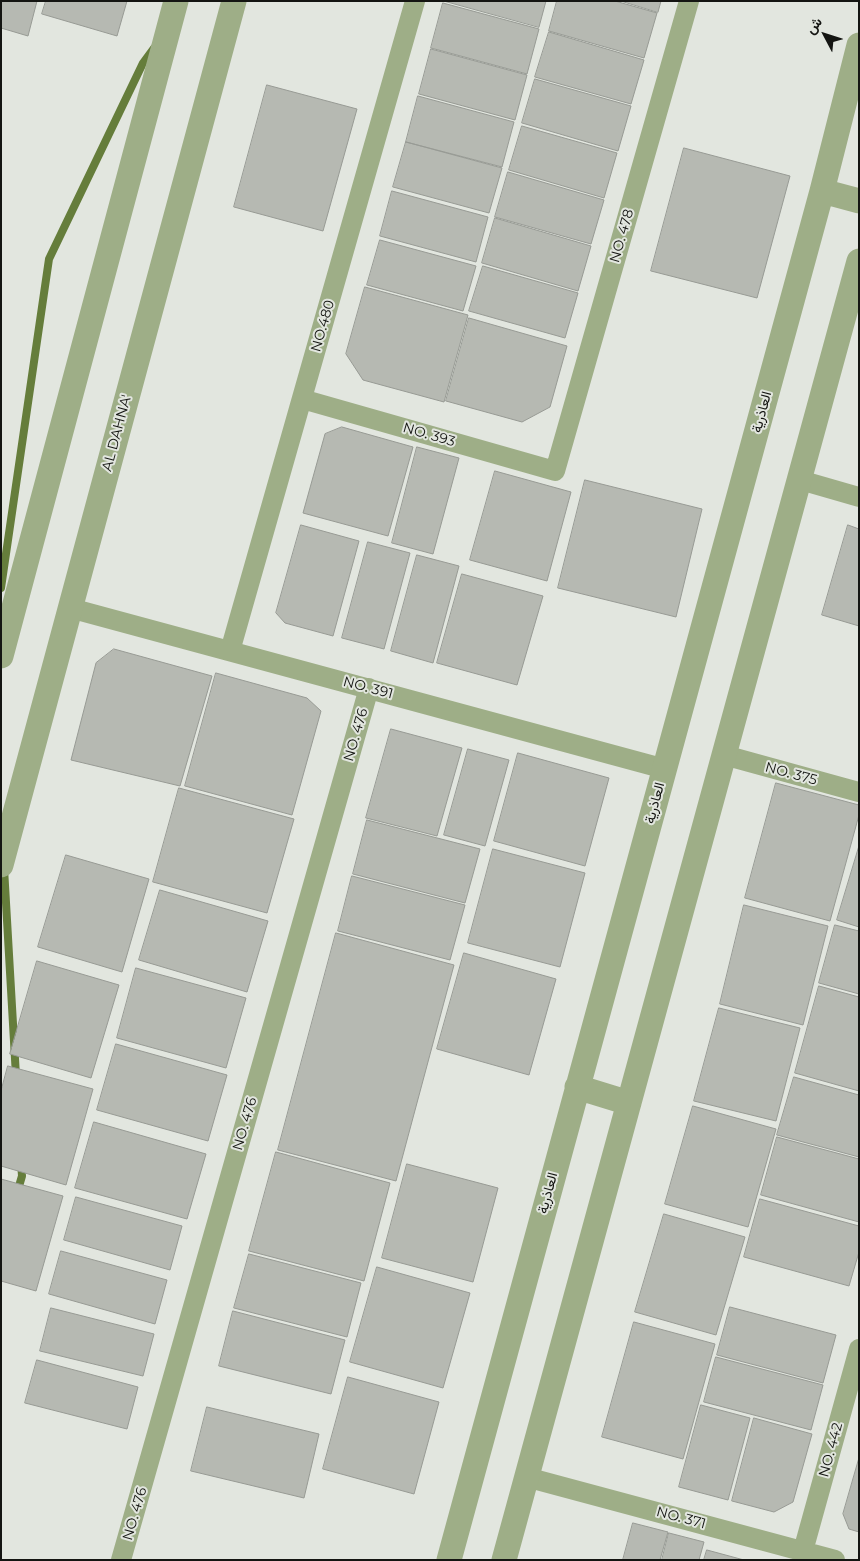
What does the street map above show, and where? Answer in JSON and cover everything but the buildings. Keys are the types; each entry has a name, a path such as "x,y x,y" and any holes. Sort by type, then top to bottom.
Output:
{"street":[{"path":"1,656 176,1"},
{"name":"AL DAHNA'","path":"1,865 8,813 70,608 234,1"},
{"name":"NO.480","path":"230,651 415,1"},
{"name":"NO. 478","path":"556,471 689,1"},
{"name":"العاذرية","path":"449,1560 822,190 859,45"},
{"path":"822,190 859,200"},
{"path":"504,1560 859,261"},
{"name":"NO. 393","path":"302,399 556,471"},
{"path":"800,480 859,497"},
{"name":"NO. 391","path":"70,608 665,769"},
{"name":"NO. 476","path":"121,1560 369,688"},
{"name":"NO. 375","path":"724,755 859,792"},
{"path":"577,1087 629,1103"},
{"name":"NO. 442","path":"804,1551 859,1348"},
{"name":"NO. 371","path":"526,1477 835,1560"}],"waterway":[{"path":"1,588 49,259 143,63 154,48"},
{"path":"4,868 16,1076"},
{"path":"17,1193 22,1176 21,1162"}]}
